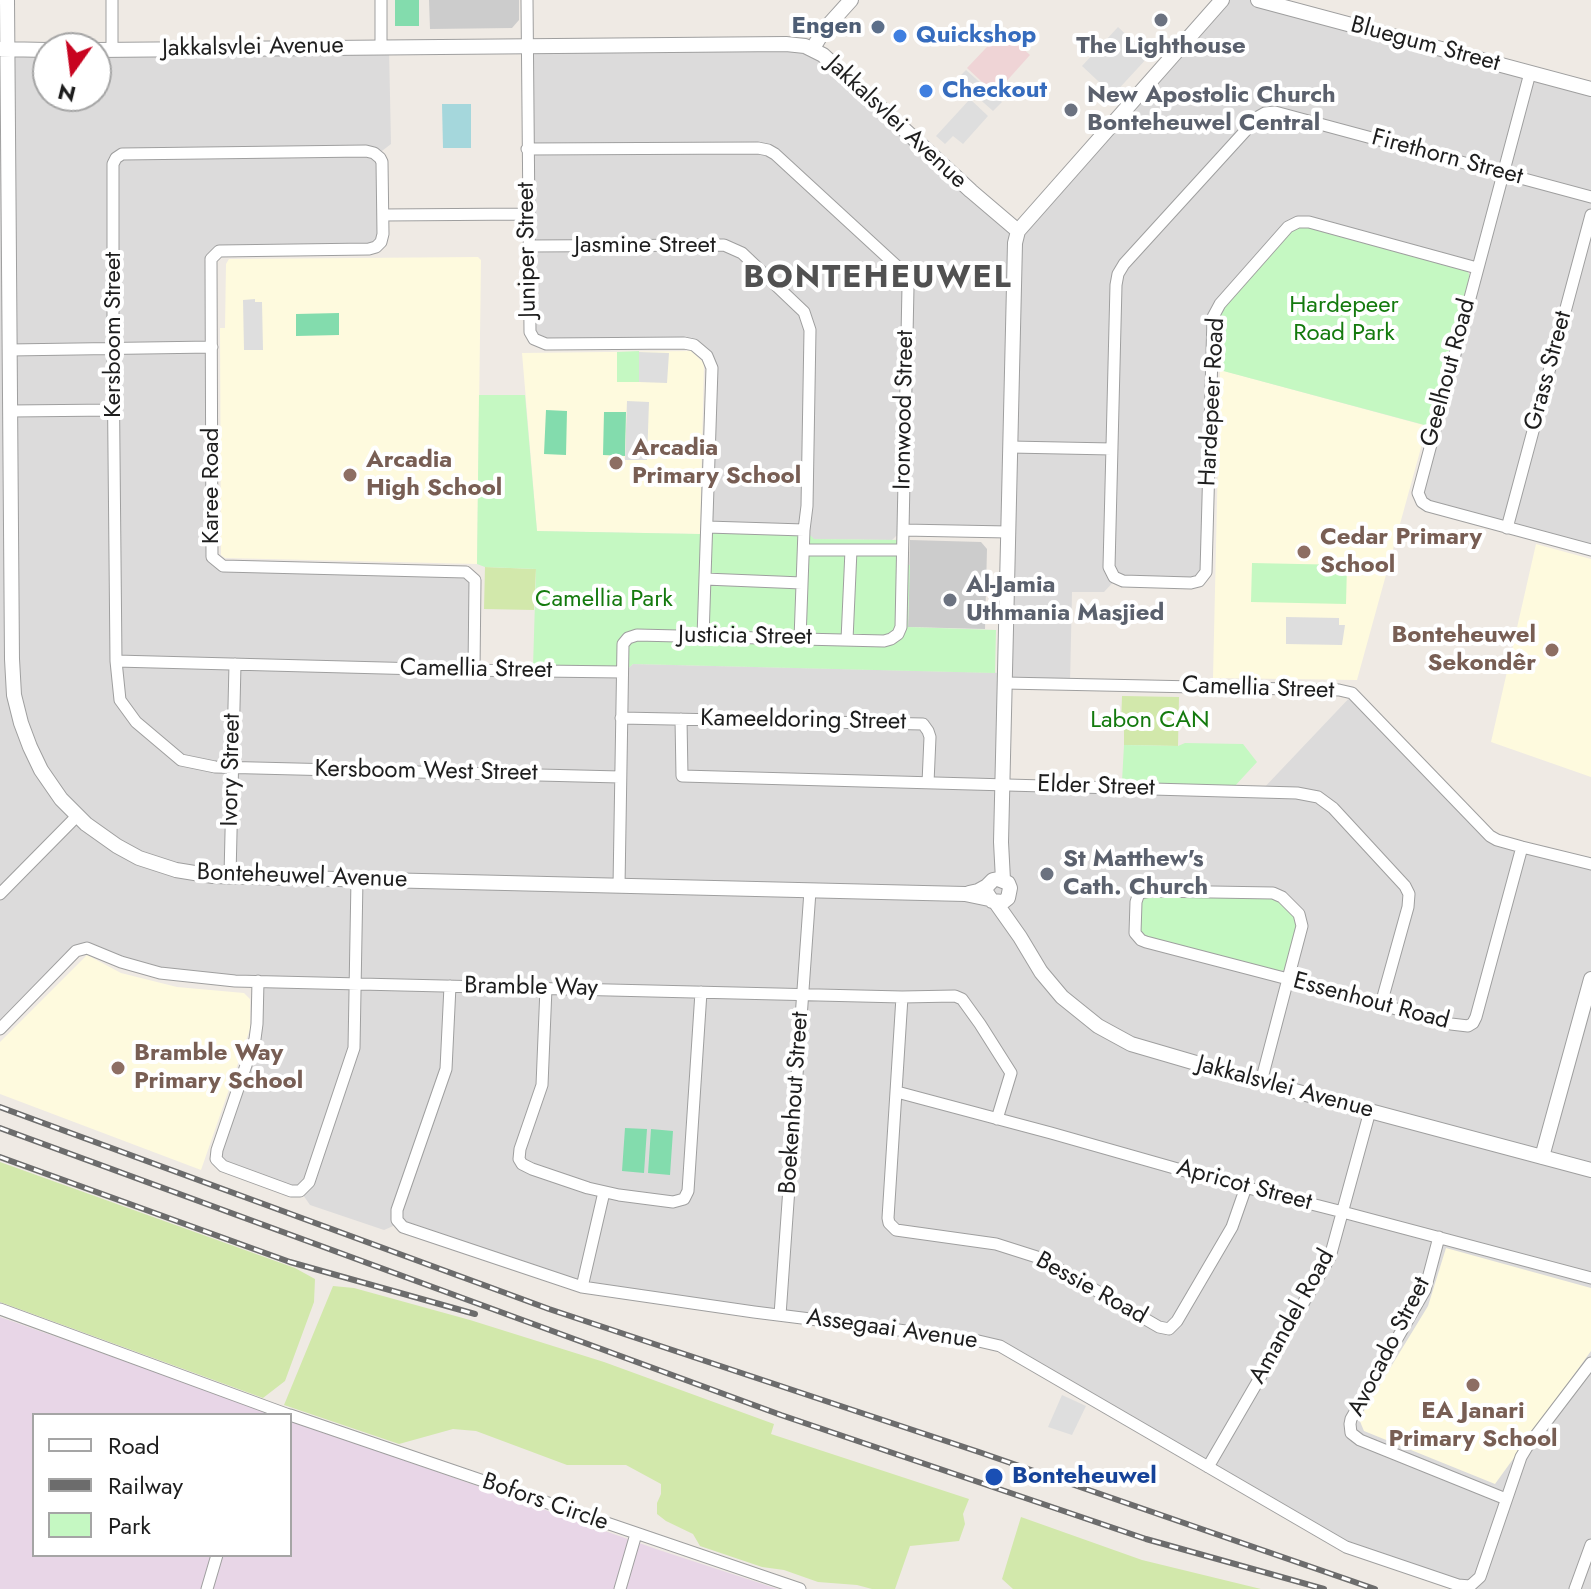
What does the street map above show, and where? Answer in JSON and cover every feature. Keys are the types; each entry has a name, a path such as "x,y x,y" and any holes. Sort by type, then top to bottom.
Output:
{"street":[{"name":"Bonteheuwel Avenue","path":"7,0 4,138 10,411 5,525 14,695 30,747 41,770 77,816 117,846 156,865 190,873 810,891 965,894 996,891"},
{"path":"112,0 112,32"},
{"path":"381,0 381,47"},
{"name":"Juniper Street","path":"527,0 531,336 546,344 684,343 694,345 707,356 712,368 707,527"},
{"path":"813,48 824,30 851,0"},
{"path":"996,891 1001,849 1015,243 1018,231 1222,0"},
{"name":"Bluegum Street","path":"1258,0 1591,89"},
{"name":"Jakkalsvlei Avenue","path":"112,50 800,45 813,48 823,55 1018,231"},
{"path":"4,49 32,50"},
{"name":"Geelhout Road","path":"1530,73 1418,493 1428,506 1591,550"},
{"name":"Firethorn Street","path":"1112,449 1118,274 1261,114 1275,112 1591,197"},
{"name":"Ironwood Street","path":"527,149 768,150 900,269 908,287 901,627 898,634"},
{"name":"Kersboom Street","path":"232,767 181,760 136,722 120,700 116,661 113,164 122,154 370,151 382,162 383,215"},
{"path":"383,215 528,214"},
{"name":"Karee Road","path":"383,215 383,238 372,249 219,251 211,259 212,557 223,566 466,572 475,580 474,670"},
{"name":"Grass Street","path":"1507,528 1591,215"},
{"name":"Hardepeer Road","path":"1112,449 1109,567 1112,574 1123,581 1199,581 1207,569 1214,312 1288,227 1304,221 1315,223 1477,268"},
{"name":"Jasmine Street","path":"528,246 724,245 742,253 799,306 810,330 807,506 800,639"},
{"path":"9,350 212,347"},
{"path":"10,411 114,410"},
{"path":"1010,447 1112,449"},
{"path":"703,637 707,527 804,530"},
{"path":"903,530 1008,532"},
{"path":"804,550 902,550"},
{"path":"847,640 851,550"},
{"path":"705,579 802,583"},
{"name":"Justicia Street","path":"622,672 623,644 637,635 884,641 898,634"},
{"name":"Camellia Street","path":"116,661 622,672"},
{"name":"Ivory Street","path":"230,876 235,664"},
{"path":"619,886 622,672"},
{"name":"Camellia Street","path":"1005,683 1339,690 1352,693 1485,832 1497,840 1591,864"},
{"name":"Kameeldoring Street","path":"621,718 923,724 930,737 928,783"},
{"name":"Elder Street","path":"681,719 682,776 1297,793 1318,797 1333,808 1409,894 1381,1004"},
{"name":"Kersboom West Street","path":"232,767 620,777"},
{"path":"0,894 77,816"},
{"name":"Essenhout Road","path":"1288,979 1302,920 1282,897 1273,893 1253,892 1139,893 1135,933 1141,940 1451,1024 1468,1026 1473,1023 1522,847"},
{"path":"258,981 255,1039 216,1159 223,1166 291,1191 300,1191 309,1182 351,1057 357,879"},
{"name":"Boekenhout Street","path":"780,1315 810,891"},
{"name":"Jakkalsvlei Avenue","path":"996,891 1041,972 1062,997 1107,1032 1142,1048 1261,1082 1591,1170"},
{"name":"Bramble Way","path":"0,1029 76,951 87,948 160,973 235,981 955,996 962,999 1011,1073 997,1119"},
{"path":"1261,1082 1288,979"},
{"path":"1542,1157 1591,979"},
{"name":"Assegaai Avenue","path":"450,986 446,1069 397,1210 397,1220 403,1227 582,1287 970,1339 1000,1346 1346,1547 1458,1585 1470,1586 1480,1577 1527,1447 1591,1363"},
{"path":"546,988 542,1085 519,1159 532,1169 604,1192 673,1202 679,1202 687,1195 701,992"},
{"name":"Bessie Road","path":"902,997 888,1218 891,1227 903,1232 996,1244 1040,1258 1164,1329 1169,1329 1177,1321 1225,1241 1237,1218 1246,1187"},
{"name":"Apricot Street","path":"897,1092 1591,1278"},
{"name":"Amandel Road","path":"1208,1467 1326,1265 1370,1111"},
{"path":"582,1287 604,1192"},
{"name":"Avocado Street","path":"1439,1237 1425,1290 1351,1419 1351,1433 1360,1440 1506,1499"},
{"name":"Bofors Circle","path":"0,1309 258,1410"},
{"name":"Bofors Circle","path":"292,1416 800,1589"},
{"path":"620,1589 636,1534"},
{"path":"1575,1589 1591,1545"},
{"path":"207,1589 216,1557"}],"shaded area":[{"path":"429,0 519,0 519,20 512,28 430,29"},
{"path":"1223,0 1255,0 1591,90 1591,551 1420,500 1477,267 1219,303 1202,578 1117,578 1104,592 1072,592 1070,684 1005,683 1003,784 1261,791 1354,693 1485,831 1591,864 1591,1589 1472,1589 1346,1547 999,1347 582,1288 398,1224 384,1230 310,1205 301,1192 218,1163 254,1039 258,982 160,974 87,949 76,951 0,1030 0,137 8,137 8,50 32,50 32,112 112,112 112,49 389,48 391,144 378,154 379,246 220,251 212,260 213,556 223,565 465,571 476,580 475,670 618,677 633,664 1005,673 1008,533 906,526 892,540 813,539 802,526 714,524 709,518 711,368 699,349 534,339 526,47 809,47 1016,231"},
{"path":"1118,27 1149,56 1113,95 1082,66"},
{"path":"1003,30 1030,55 995,94 967,68"},
{"path":"966,70 1002,102 993,111 957,79"},
{"path":"970,99 988,116 963,144 953,136 945,144 936,136"},
{"name":"Arcadia High School","path":"478,257 481,260 477,564 225,558 221,555 220,328 225,328 226,264 229,259"},
{"path":"255,299 255,302 262,302 263,350 244,350 243,300"},
{"name":"Arcadia Primary School","path":"691,351 704,363 700,534 537,531 522,353"},
{"path":"639,352 669,353 667,383 639,382"},
{"name":"Cedar Primary School","path":"1220,370 1427,426 1357,680 1213,678"},
{"path":"627,401 649,402 647,460 625,460"},
{"path":"910,540 981,542 987,549 985,629 908,627"},
{"name":"Bonteheuwel Sekondêr","path":"1536,544 1591,559 1591,777 1491,742"},
{"path":"1286,617 1339,618 1339,625 1345,625 1342,645 1286,644"},
{"name":"Bramble Way Primary School","path":"87,955 121,973 177,987 244,993 250,999 250,1029 201,1170 0,1094 0,1042"},
{"name":"EA Janari Primary School","path":"1446,1248 1591,1288 1591,1351 1495,1484 1364,1431 1359,1419 1428,1306"},
{"path":"0,1317 271,1413 32,1413 32,1557 292,1557 292,1421 778,1589 0,1589"},
{"path":"1062,1395 1086,1406 1072,1435 1048,1427"}],"green space":[{"path":"395,0 419,0 419,26 395,26"},
{"name":"Hardepeer Road Park","path":"1307,226 1469,274 1432,427 1216,369 1216,321 1221,308 1287,233"},
{"path":"339,313 339,335 296,336 296,314"},
{"path":"639,351 639,382 617,382 617,352"},
{"name":"Camellia Park","path":"479,395 525,395 537,531 700,534 711,527 804,529 814,539 904,540 903,565 910,565 908,627 996,630 995,673 633,664 622,674 533,667 536,569 477,564"},
{"path":"546,410 567,411 566,455 544,454"},
{"path":"604,412 626,412 625,456 603,455"},
{"path":"1252,563 1347,565 1346,604 1251,602"},
{"path":"485,567 536,569 534,610 484,609"},
{"name":"Labon CAN","path":"1122,696 1179,697 1178,746 1124,745"},
{"path":"1185,743 1243,744 1257,762 1234,787 1126,784 1122,781 1124,745 1178,746"},
{"path":"1146,896 1277,899 1294,915 1297,926 1287,966 1277,972 1147,938 1140,930 1141,903"},
{"path":"625,1128 647,1129 644,1173 622,1171"},
{"path":"651,1129 673,1131 670,1175 648,1173"},
{"path":"0,1162 295,1268 315,1279 314,1302 285,1381 263,1398 0,1302"},
{"path":"333,1286 354,1288 470,1320 604,1362 774,1424 771,1434 969,1499 959,1541 910,1546 895,1589 818,1582 700,1546 693,1534 657,1514 661,1484 626,1465 567,1465 476,1431 453,1429 399,1444 284,1405"},
{"path":"1021,1517 1142,1560 1261,1589 1013,1589 1002,1579"}],"water":[{"path":"442,104 471,104 471,148 443,148"}],"railway":[{"path":"0,1107 549,1309 979,1452 1375,1589"},
{"path":"0,1128 781,1415 1146,1539 1324,1589"},
{"path":"0,1157 290,1262 475,1314"}],"place":[{"name":"The Lighthouse","path":"1161,20"},
{"name":"Engen","path":"878,27"},
{"name":"Quickshop","path":"900,36"},
{"name":"Checkout","path":"926,91"},
{"name":"New Apostolic Church Bonteheuwel Central","path":"1071,110"},
{"name":"Arcadia Primary School","path":"616,463"},
{"name":"Arcadia High School","path":"350,475"},
{"name":"Cedar Primary School","path":"1304,552"},
{"name":"Al-Jamia Uthmania Masjied","path":"950,600"},
{"name":"Bonteheuwel Sekondêr","path":"1552,650"},
{"name":"St Matthew's Cath. Church","path":"1047,874"},
{"name":"Bramble Way Primary School","path":"118,1068"},
{"name":"EA Janari Primary School","path":"1473,1385"},
{"name":"Bonteheuwel","path":"994,1477"}],"district":[{"name":"BONTEHEUWEL","path":"878,279"}]}
